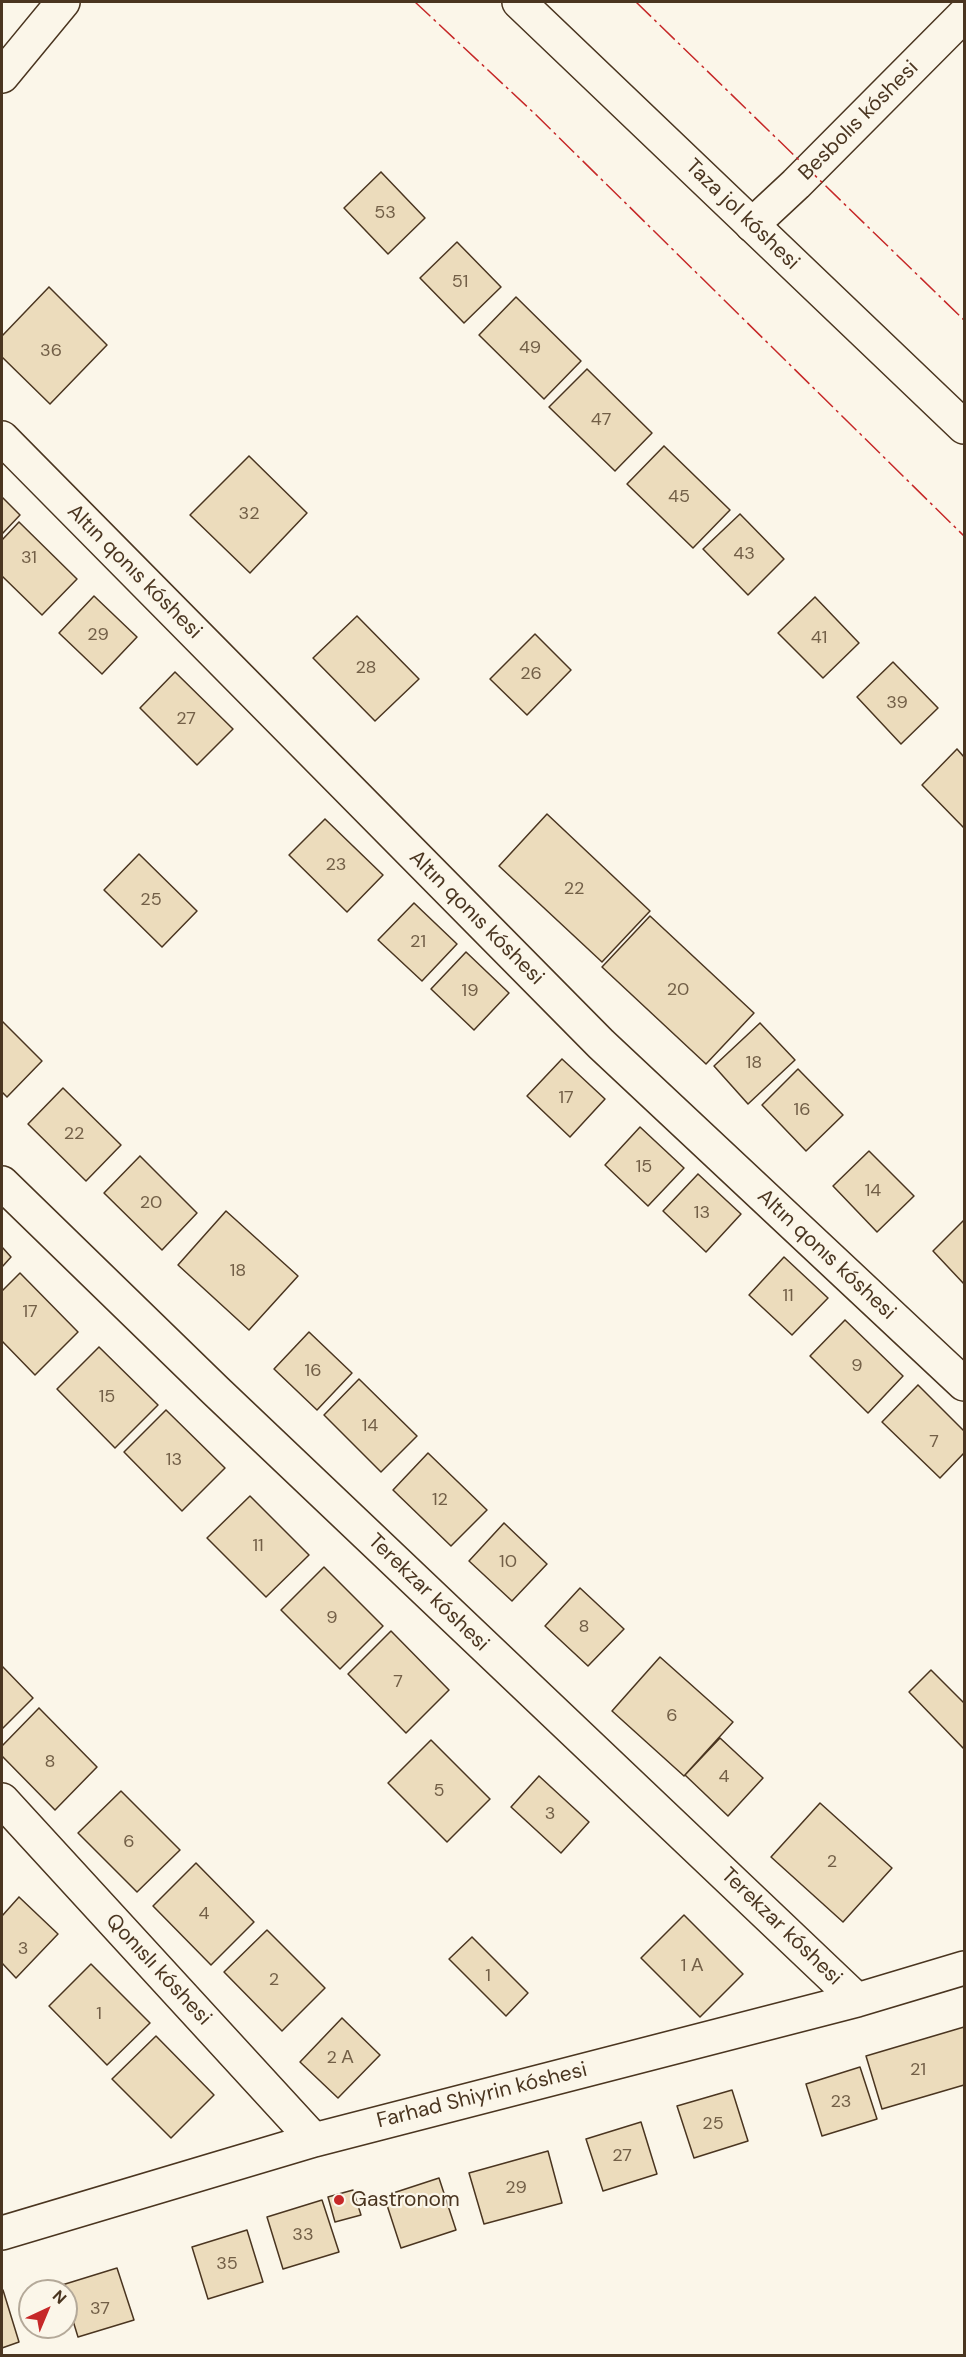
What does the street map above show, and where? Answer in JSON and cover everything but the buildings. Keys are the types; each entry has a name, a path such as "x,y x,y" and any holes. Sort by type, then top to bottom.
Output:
{"street":[{"path":"2,76 63,2"},
{"name":"Taza jol kóshesi","path":"519,2 964,428"},
{"name":"Besbolıs kóshesi","path":"752,225 796,184 964,15"},
{"name":"Altın qonıs kóshesi","path":"2,438 601,1044 964,1384"},
{"name":"Terekzar kóshesi","path":"2,1183 216,1391 857,2000"},
{"name":"Qonıslı kóshesi","path":"2,1800 314,2140"},
{"name":"Farhad Shiyrin kóshesi","path":"2,2233 314,2140 857,2000 964,1968"}],"power":[{"path":"415,2 534,113 964,536"},
{"path":"636,2 964,320"}],"place":[{"name":"Gastronom","path":"339,2200"}]}
